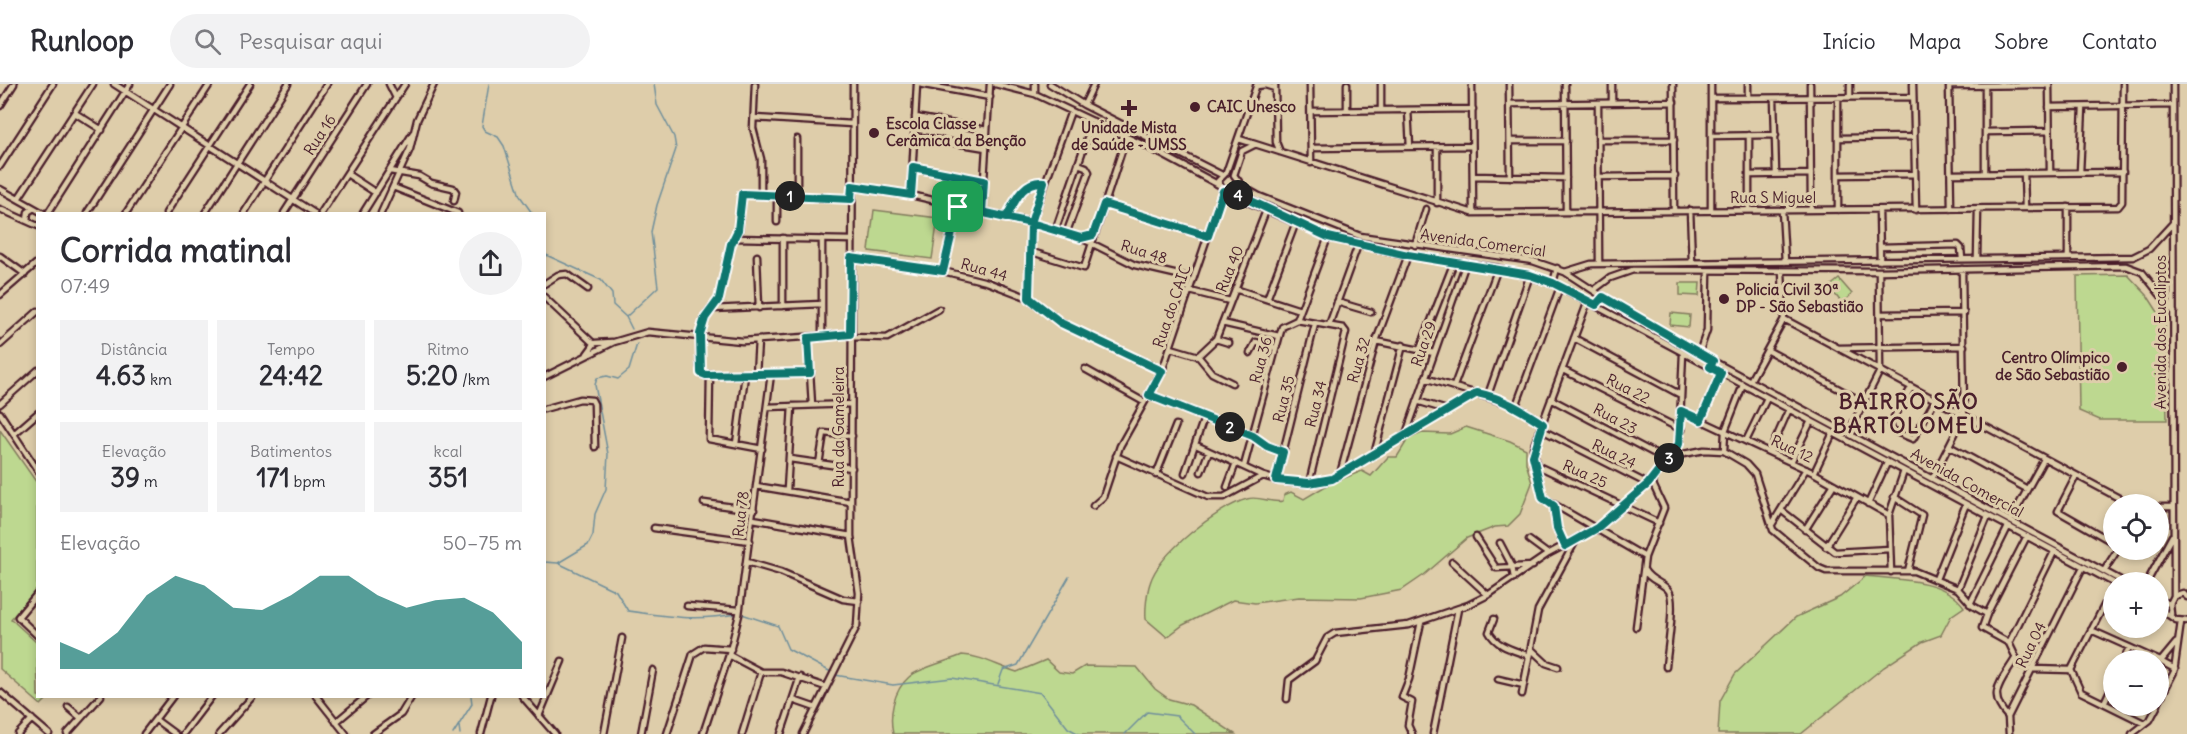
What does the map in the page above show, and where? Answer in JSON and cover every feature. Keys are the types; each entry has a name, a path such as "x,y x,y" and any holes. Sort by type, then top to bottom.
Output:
{"street":[{"path":"0,106 14,84"},
{"path":"0,166 53,84"},
{"path":"18,199 93,84"},
{"path":"114,84 312,212"},
{"path":"49,212 130,84"},
{"path":"88,212 170,84"},
{"path":"127,212 210,84"},
{"path":"167,212 250,84"},
{"path":"206,212 288,84"},
{"path":"245,212 327,84"},
{"name":"Rua 16","path":"285,212 367,84"},
{"path":"389,84 396,98"},
{"path":"322,212 405,84"},
{"path":"381,212 413,140 417,120 434,84"},
{"path":"755,84 754,139 761,159 761,195"},
{"name":"Rua da Gameleira","path":"803,734 857,626 859,602 851,536 850,502 853,84"},
{"path":"911,195 918,84 990,98"},
{"path":"982,212 990,84"},
{"path":"995,84 1043,97 1150,148 1219,185 1223,191 1235,188 1237,182 1234,175 1242,151 1254,145"},
{"path":"1035,84 1035,94"},
{"path":"1084,105 1094,84"},
{"path":"1310,84 1311,163"},
{"path":"1347,84 1347,110"},
{"path":"1381,84 1382,110"},
{"path":"1472,84 1473,213"},
{"path":"1509,84 1510,177"},
{"path":"1565,84 1566,212"},
{"path":"1612,84 1612,103"},
{"path":"1673,84 1674,211"},
{"path":"1711,84 1711,210"},
{"path":"1748,84 1748,98"},
{"path":"1810,84 1811,210"},
{"path":"1850,84 1850,97"},
{"path":"1913,84 1916,210"},
{"name":"Rua S Miguel","path":"1239,139 1473,213 2118,207 2122,202 2123,84"},
{"name":"Avenida dos Eucaliptos","path":"2173,84 2172,507 2174,596"},
{"path":"1219,185 1239,139 1256,85 1275,86 1276,142 1282,154"},
{"path":"1951,209 1949,85 2049,85 2050,172"},
{"path":"1043,97 1051,86 1157,142 1224,174 1234,175"},
{"path":"1985,86 1985,173"},
{"path":"1711,98 1913,97"},
{"path":"1838,98 1838,210"},
{"path":"1774,99 1776,174"},
{"path":"1510,104 1674,102"},
{"path":"1598,103 1599,264"},
{"path":"2049,106 2173,105"},
{"path":"2080,172 2083,106"},
{"path":"1311,111 1473,109"},
{"path":"1408,110 1410,147"},
{"path":"1029,298 1031,223 1071,111"},
{"path":"75,113 102,130"},
{"path":"915,117 987,130"},
{"path":"754,118 852,124"},
{"path":"1055,231 1093,122"},
{"path":"1112,130 1116,124 1122,124"},
{"path":"364,212 414,131"},
{"path":"1985,132 2049,131"},
{"path":"1749,135 1749,210"},
{"path":"1711,136 1776,135"},
{"path":"914,136 986,148"},
{"path":"1838,138 1914,137"},
{"path":"1032,252 1083,268 1126,138"},
{"path":"797,139 797,196"},
{"path":"1598,140 1674,140"},
{"path":"1510,141 1566,141"},
{"path":"1150,148 1154,147 1157,142"},
{"path":"1265,148 1276,142"},
{"path":"1312,148 1472,146"},
{"path":"1437,147 1437,203"},
{"path":"1066,234 1089,172 1088,168 1078,164"},
{"path":"913,167 984,181"},
{"path":"390,171 419,176 431,183 453,188 456,192 454,201"},
{"path":"1951,174 2123,172"},
{"path":"2025,173 2025,208"},
{"path":"347,174 376,193"},
{"path":"1749,175 1811,174"},
{"path":"1838,175 1915,174"},
{"path":"1473,176 1566,178"},
{"path":"1599,177 1675,176"},
{"path":"1006,218 1025,187 1032,182 1044,182"},
{"name":"Avenida Comercial","path":"1237,182 1278,204 1360,236 1429,248 1506,256 1557,268 1713,361 1857,439 1933,477 2009,524 2104,571"},
{"name":"Rua 48","path":"852,186 911,195 1031,223 1081,238 1135,265 1186,277"},
{"path":"393,187 456,212"},
{"path":"0,189 41,212"},
{"name":"Rua do CAIC","path":"1116,456 1162,371 1223,191"},
{"name":"Avenida Comercial","path":"1230,191 1328,237 1408,255 1498,268 1553,283 1887,463 1989,516 1998,517"},
{"path":"810,373 703,374 700,370 699,337 703,324 719,299 734,238 740,224 742,194 851,199"},
{"path":"777,195 777,222"},
{"path":"20,218 26,212 27,204"},
{"path":"1104,204 1208,236"},
{"path":"1275,212 1280,209 1278,204"},
{"path":"943,271 958,207"},
{"path":"2068,207 2068,257"},
{"path":"27,221 28,212 34,208"},
{"name":"Rua 40","path":"1198,356 1216,339 1268,208"},
{"path":"0,209 36,225"},
{"path":"1415,245 1426,209"},
{"path":"1977,259 1978,209"},
{"path":"1690,210 1695,272"},
{"path":"1782,210 1785,262"},
{"path":"1879,210 1880,261"},
{"path":"1267,300 1296,222"},
{"path":"1565,272 1583,265 1599,264 2108,257 2142,254 2173,223"},
{"path":"1081,238 1093,235"},
{"path":"1328,237 1297,320 1329,325 1358,245"},
{"path":"734,238 852,240"},
{"path":"783,238 783,306"},
{"path":"822,238 822,337"},
{"path":"1394,252 1396,243"},
{"path":"1880,247 1958,245 1962,248 1969,269"},
{"path":"1425,257 1429,254 1429,248"},
{"name":"Rua 32","path":"1340,474 1376,340 1408,255"},
{"path":"0,256 25,273"},
{"path":"757,256 759,308"},
{"path":"2108,257 2108,265"},
{"name":"Rua 44","path":"851,258 943,271 987,282 1029,298 1061,323 1162,371"},
{"path":"1420,350 1454,262"},
{"path":"1727,262 1727,272"},
{"name":"Rua 29","path":"1406,434 1466,263"},
{"path":"0,295 36,264"},
{"path":"1594,290 1610,278 1633,270 1879,271 2108,265 2126,266 2142,272 2174,312"},
{"path":"1454,386 1498,268"},
{"path":"1553,283 1557,268"},
{"path":"1933,477 1964,416 1962,269"},
{"path":"1750,381 1784,319 1782,271"},
{"path":"1848,434 1880,371 1879,271"},
{"path":"1699,353 1707,330 1708,272"},
{"path":"546,283 558,275 567,274 588,289"},
{"path":"1488,395 1530,275"},
{"path":"1516,406 1560,286"},
{"path":"1235,289 1300,310"},
{"path":"1190,291 1230,301"},
{"path":"1596,305 1603,297"},
{"path":"546,299 594,344 614,342"},
{"path":"1588,301 1533,448 1534,464 1543,498 1645,557"},
{"path":"1337,302 1371,312"},
{"path":"712,309 822,304"},
{"path":"546,376 614,342 634,335 668,332 699,337 758,341 850,336 887,338 939,309"},
{"path":"1880,314 1964,312"},
{"path":"0,345 36,313"},
{"path":"1784,319 2111,494"},
{"name":"Rua 36","path":"1244,466 1283,324 1297,320"},
{"path":"1222,323 1279,336"},
{"name":"Rua 35","path":"1276,480 1315,324"},
{"name":"Rua 34","path":"1309,483 1346,332 1343,328 1329,325"},
{"path":"808,338 812,405"},
{"path":"1575,338 1681,395"},
{"path":"1216,339 1229,343"},
{"path":"1376,340 1434,353"},
{"path":"756,374 758,341"},
{"path":"1250,353 1255,343 1276,348"},
{"path":"587,356 594,344"},
{"path":"1375,451 1403,345"},
{"path":"1837,348 1964,346"},
{"path":"1171,348 1198,356 1212,373 1232,384"},
{"path":"1767,350 1863,402"},
{"path":"1682,430 1683,353"},
{"path":"1710,367 1713,361"},
{"path":"1085,369 1144,402"},
{"name":"Rua 22","path":"1563,370 1682,430"},
{"path":"1729,377 1732,371"},
{"path":"0,404 36,372"},
{"path":"1701,420 1721,373"},
{"path":"710,374 708,438 713,442 762,449"},
{"name":"Rua 78","path":"703,734 729,655 739,610 771,374"},
{"path":"736,444 745,375"},
{"name":"Rua 24","path":"1425,378 1488,395 1516,406 1541,426 1650,482 1679,444 1682,430"},
{"path":"1724,452 1725,431 1743,385"},
{"path":"1911,388 1890,424 1892,430 1901,435 1913,439 1935,400"},
{"path":"1196,445 1276,480 1321,482 1340,474 1375,451 1477,393"},
{"path":"1149,395 1253,436 1267,446 1283,452"},
{"path":"546,408 584,398 590,399 594,404 595,447"},
{"path":"1746,441 1767,398"},
{"name":"Rua 23","path":"1551,399 1668,459"},
{"path":"1417,400 1447,410"},
{"path":"768,407 851,404"},
{"path":"786,490 792,406"},
{"path":"1770,452 1789,409"},
{"name":"Rua 12","path":"1681,411 1806,469 1889,515"},
{"path":"0,413 36,468"},
{"path":"15,434 36,415"},
{"path":"1185,473 1204,418"},
{"path":"1791,462 1811,421"},
{"path":"1822,427 1825,421"},
{"path":"1156,475 1176,425"},
{"path":"819,464 820,443 826,433 852,436"},
{"path":"1814,473 1833,433"},
{"path":"1854,445 1857,439"},
{"path":"1949,446 2027,489"},
{"path":"1668,459 1704,450 1724,452 1751,468 1771,526 1826,571 1908,571 1936,579 1958,589 1970,604 1987,614"},
{"path":"1201,472 1209,452"},
{"path":"1093,506 1103,497 1116,456 1156,475 1217,499 1263,476"},
{"path":"31,461 36,457"},
{"path":"790,459 852,468"},
{"path":"1970,604 2044,459"},
{"path":"1227,487 1236,463"},
{"path":"1868,504 1887,463"},
{"name":"Rua 25","path":"1534,464 1659,523"},
{"path":"1771,526 1806,469"},
{"path":"1891,572 1889,515 1904,471"},
{"path":"2076,476 2058,511 2103,537"},
{"path":"1287,699 1289,680 1315,661 1327,639 1335,633 1421,622 1488,595 1548,554 1597,528 1650,482 1663,502 1659,523 1645,557 1636,627"},
{"path":"1805,530 1834,484"},
{"path":"756,486 850,502"},
{"path":"1826,547 1857,497"},
{"path":"1894,497 1922,515 1908,571"},
{"path":"705,503 754,510"},
{"path":"1936,579 1966,504"},
{"path":"1554,506 1557,528 1569,552"},
{"path":"1781,510 1826,547 1841,552 1890,549"},
{"path":"1958,589 1989,516"},
{"path":"753,519 851,536"},
{"path":"654,528 750,542"},
{"name":"Avenida Comercial","path":"2019,529 2054,552 2103,579"},
{"path":"2152,572 2173,534"},
{"path":"2027,536 1982,628 2009,643 2015,659 2032,669 2070,670"},
{"path":"1476,537 1496,568 1533,566"},
{"path":"1529,540 1548,554"},
{"path":"1522,694 1538,610 1575,541"},
{"path":"1500,543 1512,566 1514,578"},
{"path":"2009,643 2054,552"},
{"path":"2104,571 2111,560"},
{"path":"747,562 781,572 843,599 859,602"},
{"path":"1452,562 1488,595"},
{"name":"Rua 04","path":"2009,734 2008,717 2083,567"},
{"path":"1644,570 1650,580 1665,586 1672,597 1666,667"},
{"path":"2174,580 2185,595"},
{"path":"36,595 18,617 36,634"},
{"path":"2169,653 2185,622 2171,614 2170,604 2174,596 2185,595"},
{"path":"687,606 739,610"},
{"path":"2070,670 2103,607"},
{"path":"1433,734 1458,609"},
{"path":"1494,619 1489,632 1492,638 1499,645 1529,656"},
{"path":"1412,734 1408,725 1412,702 1402,697 1409,679 1421,622"},
{"path":"2091,630 2136,650"},
{"path":"604,734 622,638"},
{"path":"2169,681 2175,669 2177,641"},
{"path":"667,734 693,654 704,647 730,649"},
{"path":"1531,649 1546,663 1558,667"},
{"path":"729,655 760,672 772,670 826,687"},
{"path":"2008,717 1998,707 1996,693 2015,659"},
{"path":"539,716 562,661"},
{"path":"2169,666 2175,669"},
{"path":"640,734 653,670"},
{"path":"2070,670 2078,689 2103,702"},
{"path":"742,734 760,672"},
{"path":"781,734 800,677"},
{"path":"1498,679 1524,685"},
{"path":"1,696 49,734"},
{"path":"70,733 99,698"},
{"path":"144,734 172,698"},
{"path":"183,734 210,698"},
{"path":"219,734 251,698"},
{"path":"318,698 346,734"},
{"path":"336,722 366,698"},
{"path":"373,734 401,714 411,698"},
{"path":"481,734 490,698"},
{"path":"524,698 555,734"},
{"path":"793,700 816,708"},
{"path":"68,707 81,718"},
{"path":"2130,716 2144,723"},
{"path":"2132,734 2152,716"},
{"path":"18,734 32,719"},
{"path":"156,720 175,734"}],"green space":[{"path":"874,210 938,218 932,259 869,251"},
{"name":"Centro Olímpico de São Sebastião","path":"2128,275 2147,295 2165,323 2167,420 2100,420 2079,411 2077,276"},
{"path":"1839,279 1852,294 1842,303 1829,287"},
{"path":"1680,283 1700,283 1699,296 1680,295"},
{"path":"1671,313 1690,315 1689,327 1670,325"},
{"path":"1466,427 1510,441 1526,449 1526,463 1532,483 1520,514 1508,526 1495,527 1467,538 1424,575 1402,590 1361,598 1299,597 1255,603 1233,600 1183,625 1167,637 1146,619 1150,583 1165,558 1191,533 1221,511 1252,498 1283,501 1284,495 1291,492 1304,499 1329,484 1362,471 1371,476 1388,457 1397,457 1408,439 1422,433 1450,434"},
{"path":"0,430 36,482 36,590 11,619 36,642 36,698 48,698 41,705 0,669"},
{"path":"1866,576 1920,582 1933,586 1945,590 1964,607 1951,616 1941,635 1922,642 1884,667 1801,734 1718,734 1720,701 1735,674 1796,617 1840,597"},
{"path":"962,655 983,659 1017,672 1046,660 1059,672 1072,674 1085,666 1137,667 1155,689 1169,699 1191,705 1235,734 893,734 892,719 896,696 909,677"}],"waterway":[{"path":"489,84 482,126 485,131 498,137 504,146 520,196 531,212"},
{"path":"626,317 658,287 651,232 657,205 676,149 674,137 657,105 654,84"},
{"path":"546,255 601,280 612,294 613,305 626,317 632,329"},
{"path":"546,562 558,563 588,545 593,535 595,514 606,489 608,454 595,385 597,378 607,376 618,379 629,370 637,344"},
{"path":"558,563 616,591 628,611 683,617 737,614"},
{"path":"998,684 1003,670 1018,665 1069,577"},
{"path":"742,614 778,626 788,649 831,672"},
{"path":"835,675 893,685 952,678 1041,693 1068,728 1079,734"},
{"path":"453,734 472,704 471,698"},
{"path":"1125,734 1147,712 1177,716 1195,734"},
{"path":"459,726 460,734"}],"place":[{"name":"CAIC Unesco","path":"1195,107"},
{"name":"Unidade Mista de Saúde - UMSS","path":"1129,108"},
{"name":"Escola Classe Cerâmica da Benção","path":"874,133"},
{"name":"Policia Civil 30ª DP - São Sebastião","path":"1724,299"},
{"name":"Centro Olímpico de São Sebastião","path":"2122,367"}],"district":[{"name":"BAIRRO SÃO BARTOLOMEU","path":"1909,414"}],"route":[{"path":"958,207 943,271 851,258 850,334 808,338 810,373 745,375 701,373 700,334 705,318 719,299 731,244 740,224 742,194 851,199 852,186 911,195 913,167 984,181 982,212 1006,218 1031,223 1029,298 1061,323 1162,371 1149,395 1253,436 1267,446 1283,452 1276,480 1309,483 1332,479 1375,451 1477,393 1488,395 1516,406 1543,424 1533,448 1533,456 1543,498 1554,506 1557,528 1565,546 1597,528 1648,484 1679,444 1682,430 1681,411 1701,420 1721,373 1710,367 1713,361 1648,326 1603,297 1602,301 1596,305 1553,283 1530,275 1408,255 1328,237 1230,191 1223,191 1208,236 1104,204 1093,235 1081,238 1031,223 1044,182 1032,182 1025,187 1006,218 958,207"}]}
